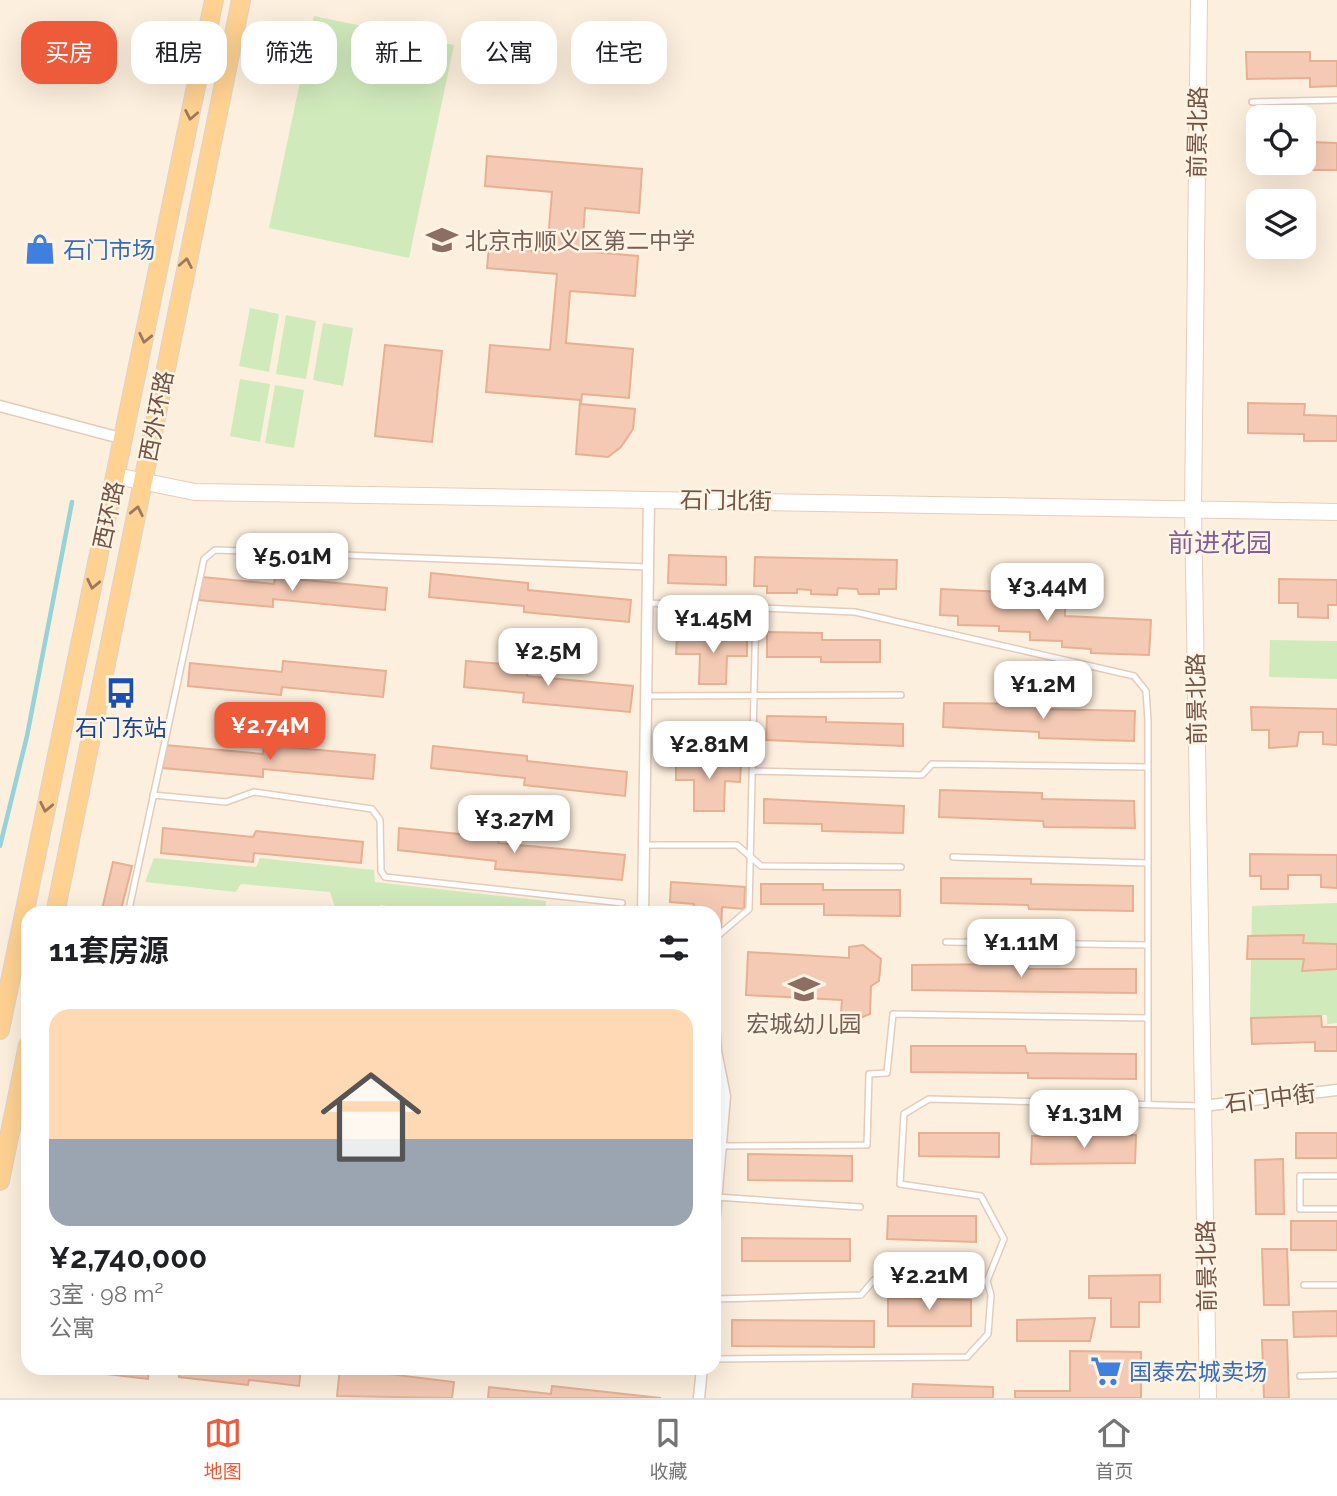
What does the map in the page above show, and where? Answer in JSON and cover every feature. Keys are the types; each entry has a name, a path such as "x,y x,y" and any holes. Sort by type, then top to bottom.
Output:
{"main road":[{"name":"西环路","path":"26,906 214,0"},
{"name":"西外环路","path":"57,906 241,0"},
{"name":"西环路","path":"0,1030 21,930"},
{"path":"0,1181 21,1079"}],"street":[{"name":"前景北路","path":"1199,0 1193,509 1208,1398"},
{"path":"0,406 124,439"},
{"name":"石门北街","path":"116,476 195,492 1337,512"},
{"path":"643,906 649,498"},
{"path":"721,1076 725,1096 721,1146"},
{"name":"石门中街","path":"1203,1106 1337,1090"},
{"path":"699,1398 701,1375"}],"lane":[{"path":"1252,102 1337,100"},
{"path":"130,906 204,559 215,550 648,567"},
{"path":"647,603 855,612 1134,676 1146,691 1148,1104"},
{"path":"721,933 750,909 756,608"},
{"path":"646,696 901,695"},
{"path":"753,771 922,775 932,764 1148,767"},
{"path":"153,795 226,802 254,792 373,809 380,820 381,871 385,877 622,903"},
{"path":"644,845 737,845 761,866 901,867"},
{"path":"953,857 1148,863"},
{"path":"946,942 1148,945"},
{"path":"721,1146 867,1144 869,1074 887,1073 893,1014 1148,1018"},
{"path":"721,1359 967,1357 988,1334 988,1281 1004,1240 981,1196 900,1184 904,1114 929,1099 1203,1106"},
{"path":"1337,1176 1300,1176 1300,1209 1337,1209"},
{"path":"721,1197 860,1207"},
{"path":"721,1299 861,1295 874,1280 988,1281"},
{"path":"1304,1285 1337,1285"},
{"path":"1300,1376 1337,1375"}],"green space":[{"path":"314,16 351,24 351,84 446,84 409,258 269,228 300,84 337,84 337,21 313,21"},
{"path":"447,44 454,45 447,78"},
{"path":"250,308 279,314 269,372 239,366"},
{"path":"286,315 316,321 306,379 276,374"},
{"path":"323,323 353,328 343,386 313,380"},
{"path":"240,379 270,384 260,442 230,436"},
{"path":"275,385 304,390 294,448 265,443"},
{"path":"1270,640 1337,641 1337,679 1269,677"},
{"path":"154,858 256,867 260,858 374,870 375,882 546,901 546,906 335,906 330,892 241,884 236,892 145,882"},
{"path":"1337,903 1337,1023 1327,1024 1327,1015 1250,1018 1252,906"}],"building":[{"path":"1246,52 1310,52 1310,61 1337,61 1337,86 1310,87 1310,78 1247,79"},
{"path":"1316,142 1337,143 1337,170 1316,170"},
{"path":"487,156 642,169 639,213 585,208 582,251 638,256 635,296 570,291 566,343 633,349 629,398 582,394 581,404 635,409 633,429 621,447 608,457 576,454 580,400 486,392 490,345 550,350 557,274 487,268 489,247 547,252 552,192 485,186"},
{"path":"385,345 442,351 432,442 375,436"},
{"path":"1248,403 1305,404 1304,415 1337,416 1337,441 1304,441 1304,434 1248,433"},
{"path":"669,555 726,557 726,585 668,583"},
{"path":"755,557 897,560 896,589 879,589 879,594 859,594 857,589 838,588 837,595 811,594 811,590 797,589 797,593 767,593 767,586 754,586"},
{"path":"431,573 528,583 528,590 631,600 629,622 524,612 524,606 429,597"},
{"path":"202,577 274,584 275,577 387,588 385,610 273,599 273,607 199,600"},
{"path":"1279,579 1337,580 1337,605 1328,605 1328,618 1298,617 1298,603 1279,603"},
{"path":"941,589 1004,592 1004,598 1032,599 1031,606 1065,608 1065,616 1151,620 1149,655 1091,653 1091,649 1062,647 1062,641 1030,640 1030,632 999,631 999,626 958,625 958,616 940,615"},
{"path":"767,632 822,633 822,640 880,640 880,662 821,662 821,657 767,657"},
{"path":"677,636 747,637 747,656 727,656 726,684 699,684 700,654 676,654"},
{"path":"283,661 386,671 383,697 282,687 281,695 188,686 190,663 282,672"},
{"path":"466,661 528,666 527,676 633,686 630,712 523,702 524,693 464,687"},
{"path":"944,703 1039,704 1040,709 1135,711 1134,741 1039,738 1039,732 943,727"},
{"path":"1251,707 1337,709 1337,745 1323,744 1323,732 1299,732 1297,746 1269,748 1269,730 1252,730"},
{"path":"767,716 826,717 826,722 903,724 903,746 766,740"},
{"path":"165,745 263,754 264,745 375,755 373,779 263,769 263,777 163,768"},
{"path":"433,746 527,756 527,761 627,772 625,796 524,785 525,778 431,768"},
{"path":"676,759 741,761 740,782 725,781 724,811 694,811 694,780 676,780"},
{"path":"940,790 1042,793 1042,799 1134,801 1135,828 1044,827 1043,821 939,817"},
{"path":"764,799 904,806 903,833 822,831 822,824 764,823"},
{"path":"163,828 253,837 256,831 363,842 361,863 254,853 253,862 161,853"},
{"path":"399,828 499,838 498,843 625,855 622,880 495,869 496,861 398,850"},
{"path":"1250,854 1337,855 1337,888 1321,887 1321,875 1288,875 1288,889 1261,889 1261,876 1250,876"},
{"path":"113,862 132,866 122,906 103,906"},
{"path":"941,878 1031,879 1031,884 1133,886 1133,911 1029,909 1028,905 941,903"},
{"path":"671,882 745,887 744,909 722,907 721,932 721,906 694,906 670,902"},
{"path":"761,884 823,884 823,890 900,890 900,916 824,915 824,904 761,904"},
{"path":"1304,935 1303,943 1337,944 1337,969 1302,971 1304,959 1247,959 1248,936"},
{"path":"863,945 881,959 879,981 871,986 870,1014 840,1026 842,1000 746,995 748,952 849,958 849,947"},
{"path":"1028,964 1028,969 1136,969 1136,993 912,990 912,965"},
{"path":"1321,1016 1322,1027 1337,1027 1337,1051 1315,1051 1315,1042 1252,1044 1251,1018"},
{"path":"911,1046 1025,1046 1027,1053 1136,1054 1136,1079 1028,1078 1028,1073 911,1072"},
{"path":"919,1133 999,1133 999,1157 919,1156"},
{"path":"1296,1133 1337,1133 1337,1158 1296,1158"},
{"path":"1136,1135 1135,1163 1031,1164 1032,1136"},
{"path":"748,1154 852,1156 852,1181 748,1180"},
{"path":"1283,1159 1284,1214 1256,1214 1255,1160"},
{"path":"888,1216 976,1216 976,1242 887,1239"},
{"path":"1291,1221 1337,1221 1337,1250 1291,1250"},
{"path":"742,1238 850,1239 850,1261 742,1261"},
{"path":"1262,1249 1287,1249 1289,1305 1264,1305"},
{"path":"1160,1275 1160,1302 1139,1302 1139,1327 1111,1327 1111,1298 1089,1298 1089,1276"},
{"path":"888,1298 971,1300 971,1326 888,1326"},
{"path":"1337,1311 1337,1336 1294,1337 1293,1312"},
{"path":"1095,1318 1090,1341 1017,1341 1017,1320"},
{"path":"732,1320 874,1321 874,1347 732,1346"},
{"path":"1262,1340 1287,1340 1289,1398 1264,1398"},
{"name":"国泰宏城卖场","path":"1070,1351 1141,1352 1141,1398 1015,1398 1015,1391 1070,1391"},
{"path":"115,1375 148,1375 148,1379"},
{"path":"300,1375 299,1386 249,1380 248,1385 179,1377"},
{"path":"339,1375 397,1375 454,1382 452,1398 337,1396"},
{"path":"913,1384 993,1387 993,1398 912,1398"},
{"path":"552,1386 661,1398 488,1398 489,1387 551,1394"}],"waterway":[{"path":"0,846 27,736 72,502"}],"place":[{"name":"北京市顺义区第二中学","path":"442,240"},
{"name":"石门市场","path":"40,249"},
{"name":"石门东站","path":"121,693"},
{"name":"宏城幼儿园","path":"804,989"},
{"name":"国泰宏城卖场","path":"1106,1371"}],"district":[{"name":"前进花园","path":"1220,543"}]}
